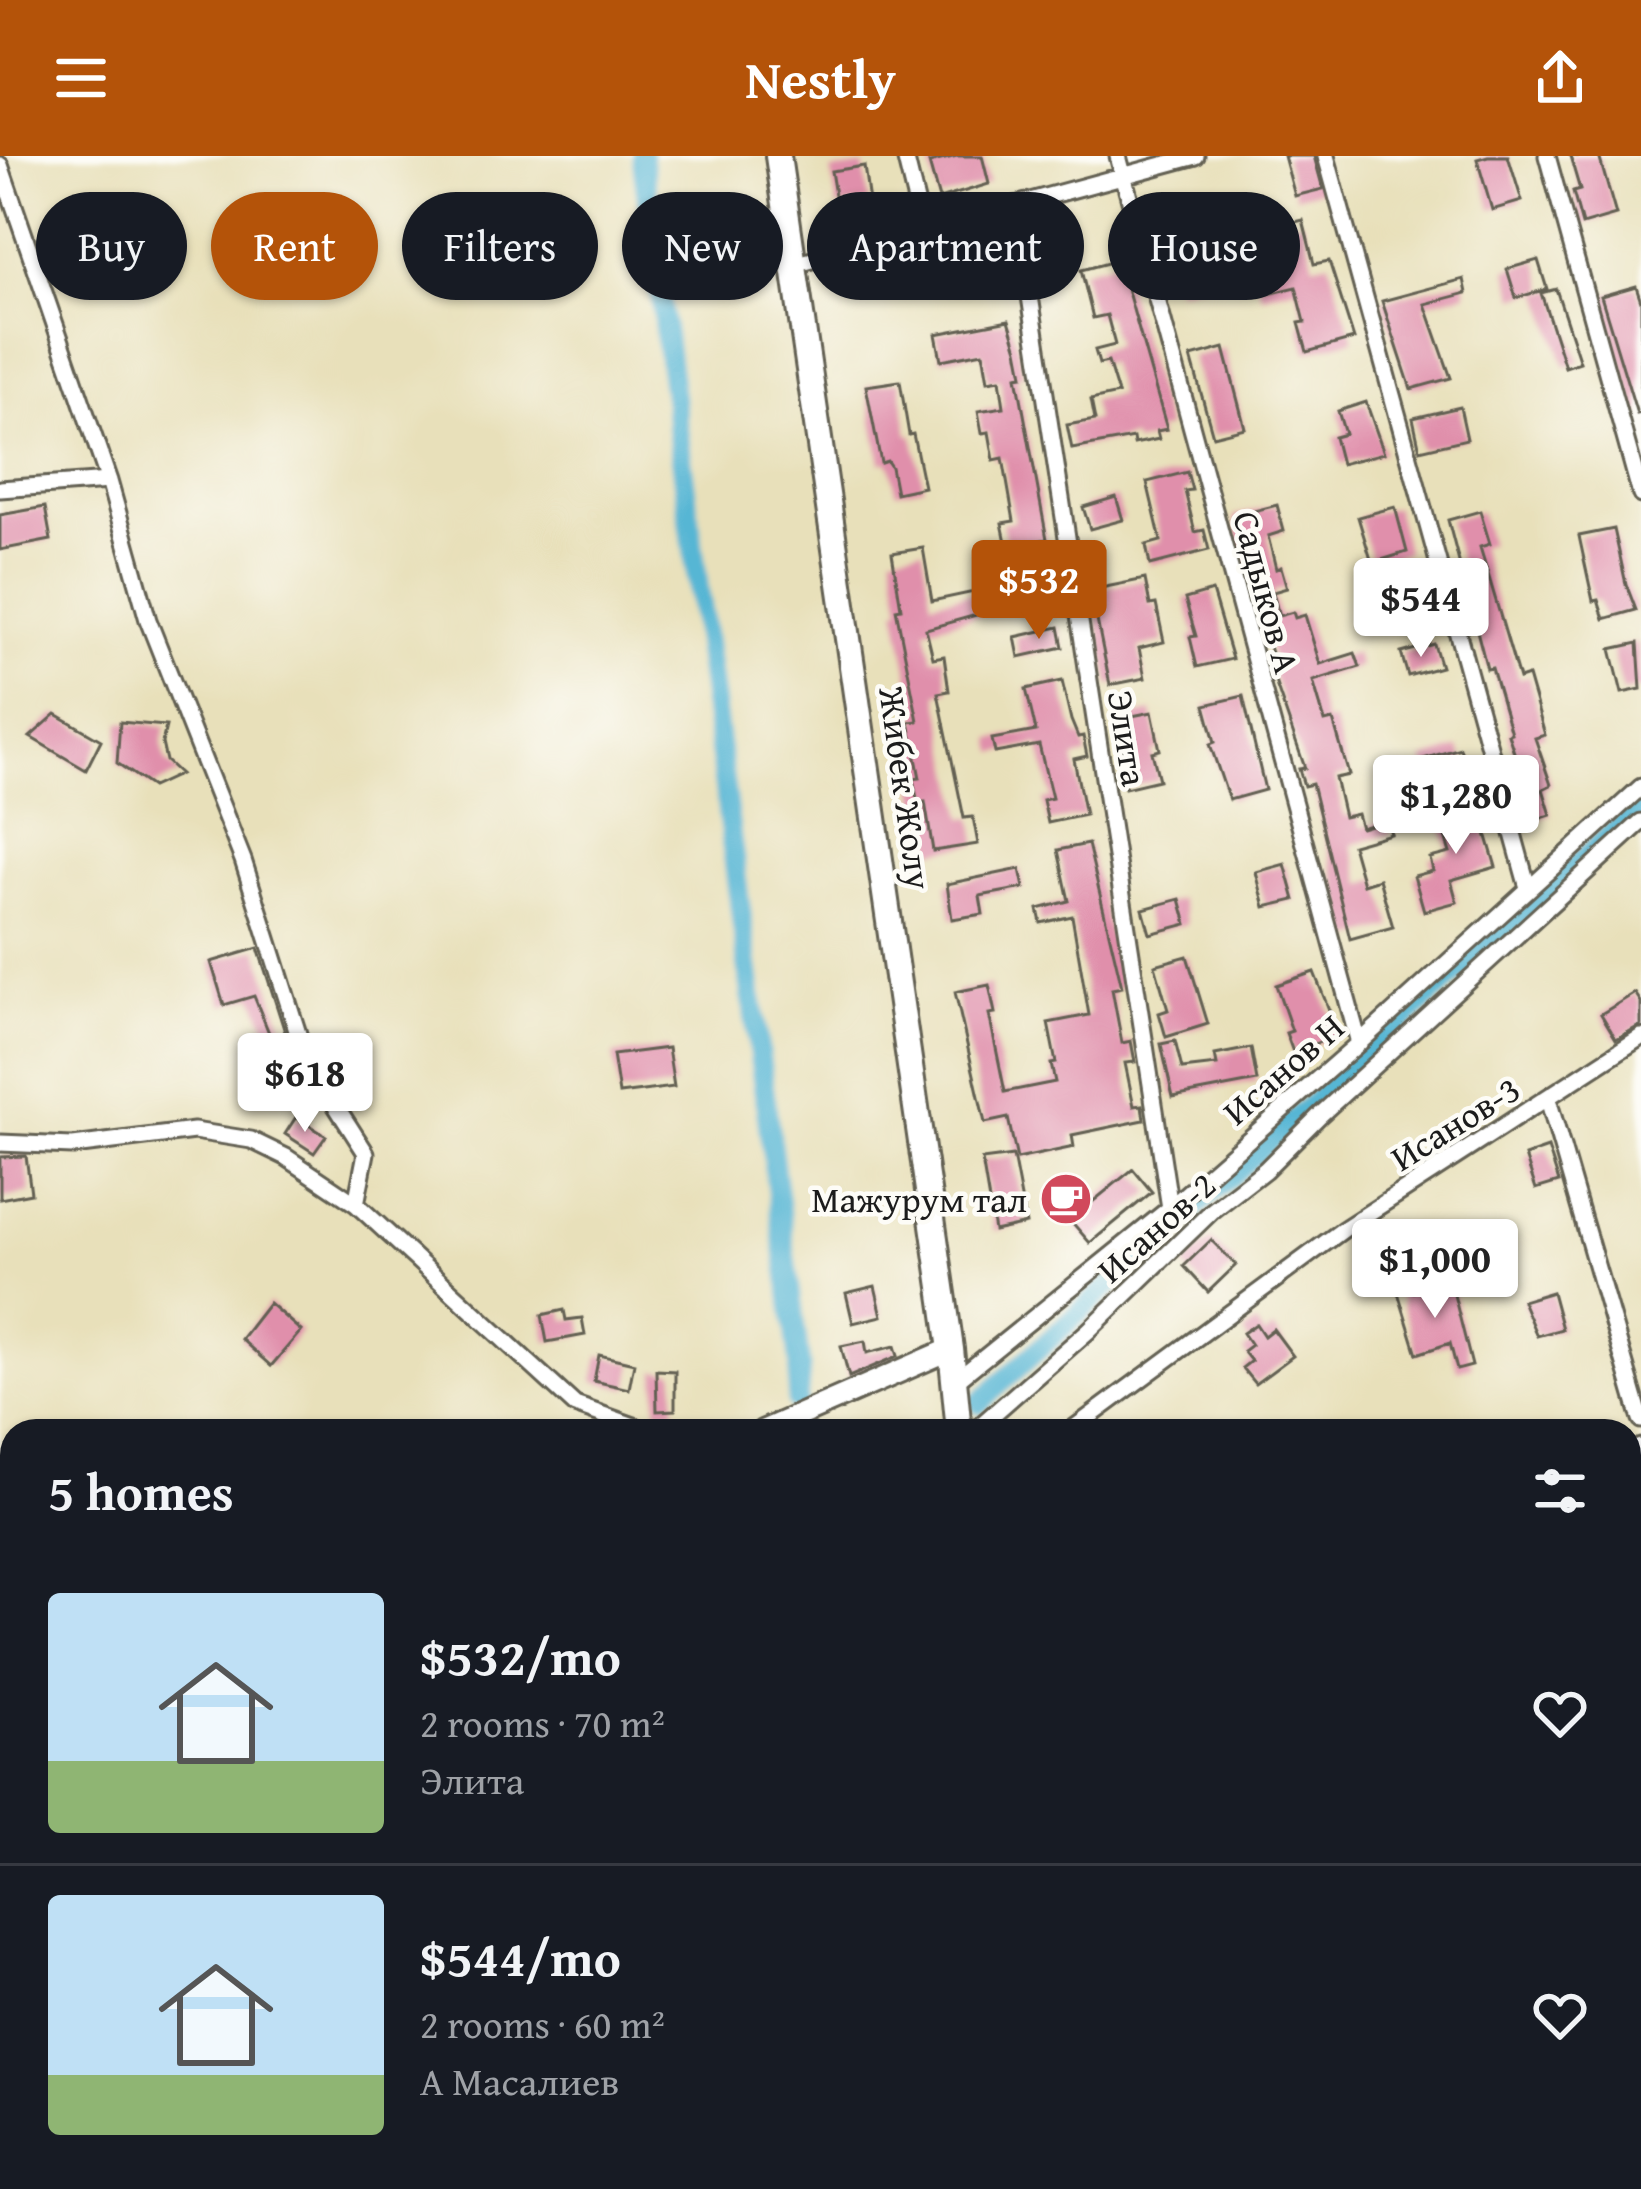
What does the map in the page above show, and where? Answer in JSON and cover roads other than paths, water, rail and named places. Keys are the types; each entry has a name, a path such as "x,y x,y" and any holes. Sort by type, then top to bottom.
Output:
{"main road":[{"name":"Жибек Жолу","path":"778,156 958,1419"}],"street":[{"path":"905,156 914,192"},
{"name":"Садыков А","path":"1118,156 1359,1043"},
{"path":"1064,192 1196,156"},
{"path":"1326,156 1528,888"},
{"path":"1546,156 1641,495"},
{"path":"0,165 109,481 148,620 243,860 306,1059 366,1153 356,1204"},
{"path":"794,265 807,261"},
{"name":"Элита","path":"1031,300 1170,1208"},
{"path":"0,488 109,481"},
{"name":"Исанов Н","path":"953,1383 1170,1208 1641,787"},
{"name":"Исанов-2","path":"988,1419 1641,822"},
{"name":"Исанов-3","path":"1086,1419 1344,1228 1641,1037"},
{"path":"1548,1099 1641,1419"},
{"path":"0,1144 73,1145 194,1132 251,1140 286,1157 356,1204 575,1406 613,1419"},
{"path":"791,1419 951,1349"}],"waterway":[{"path":"642,156 800,1366 797,1401"},
{"path":"979,1403 1641,806"}],"place":[{"name":"Мажурум тал","path":"1066,1199"}]}
